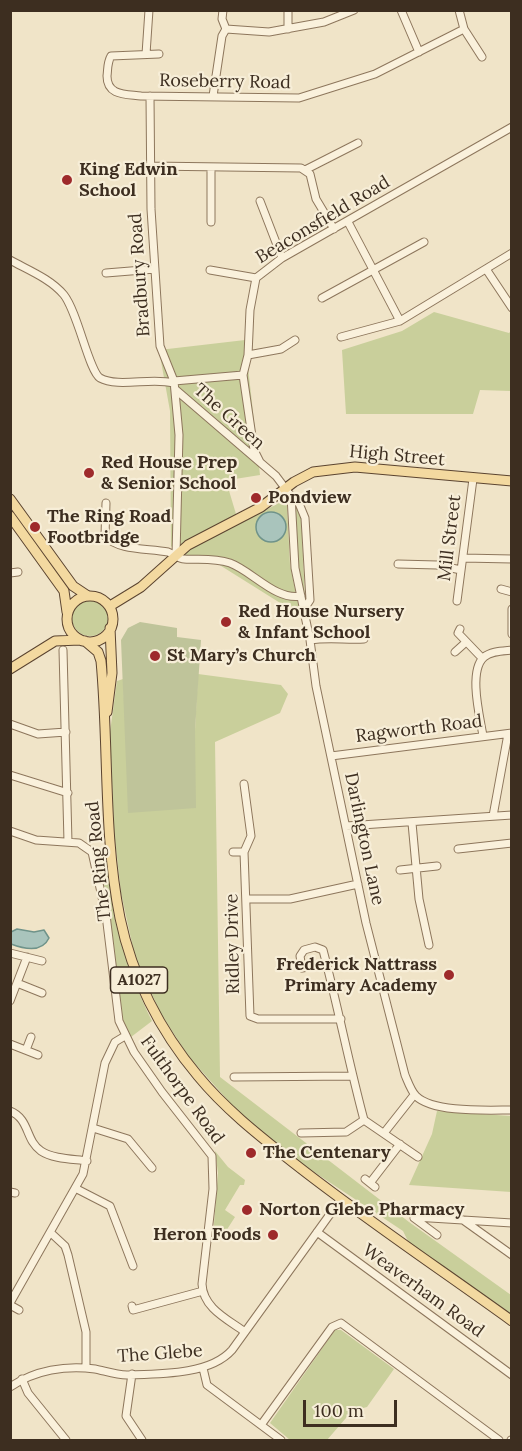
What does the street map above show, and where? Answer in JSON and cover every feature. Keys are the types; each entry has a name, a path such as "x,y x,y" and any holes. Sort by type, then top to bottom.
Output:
{"main road":[{"name":"High Street","path":"110,606 141,587 188,545 261,507 313,472 339,468 512,481"},
{"path":"10,499 73,586 110,606"},
{"name":"A1027","path":"10,516 64,591 67,618 73,635 83,641"},
{"path":"10,669 55,641 75,602 88,596"},
{"name":"A1027","path":"110,606 112,614 110,628"},
{"path":"55,641 100,639 110,628"},
{"name":"The Ring Road","path":"106,723 112,673 110,628"},
{"name":"The Ring Road","path":"83,641 98,652 101,661 112,852 117,896 126,944 147,996 180,1053 212,1092 254,1131 341,1199"},
{"name":"A1027","path":"341,1199 512,1322"}],"street":[{"path":"149,10 146,54 159,54"},
{"path":"223,10 222,19 226,28"},
{"path":"288,10 288,29"},
{"path":"226,28 268,32 324,22 354,10"},
{"path":"402,10 419,52"},
{"path":"459,10 464,29 482,57"},
{"path":"213,96 222,36 226,28"},
{"name":"Roseberry Road","path":"146,54 111,56 108,62 107,84 111,91 150,96 299,98 375,74 464,29"},
{"name":"Bradbury Road","path":"150,96 149,166 160,346 175,385 179,445 176,555"},
{"name":"Beaconsfield Road","path":"263,467 254,450 243,375 248,355 250,309 255,278 282,258 512,127"},
{"path":"149,166 305,170 358,142"},
{"path":"210,167 211,222"},
{"path":"305,170 310,174 316,199 334,229"},
{"path":"260,201 282,258"},
{"path":"348,222 400,321"},
{"path":"322,298 424,242"},
{"path":"340,337 400,321 512,252"},
{"path":"10,260 54,285 72,307 94,372 100,378 110,381 163,380 175,385 243,375"},
{"path":"106,273 155,269"},
{"path":"486,269 512,308"},
{"path":"210,270 255,278"},
{"path":"248,355 281,349 296,340"},
{"name":"The Green","path":"175,385 263,467 276,476 285,489"},
{"name":"Mill Street","path":"458,601 473,479"},
{"name":"Darlington Lane","path":"285,489 298,501 293,552 310,640 316,686 358,884 405,1075 414,1095"},
{"path":"298,501 305,518 306,568 310,600 304,609"},
{"path":"106,503 105,536 109,540 129,547 176,555 181,559 205,557 232,564 268,586 294,597 301,596"},
{"path":"463,558 512,559"},
{"path":"398,564 437,565 461,570"},
{"path":"501,589 512,592"},
{"path":"512,609 512,634"},
{"path":"460,629 458,633 482,658"},
{"path":"310,640 334,636 346,640 364,639"},
{"path":"455,652 465,642"},
{"path":"10,831 36,840 68,842 63,650"},
{"path":"483,736 476,679 482,658 490,654 512,650"},
{"path":"10,724 38,734 66,732"},
{"path":"493,816 510,734"},
{"name":"Ragworth Road","path":"331,756 510,734"},
{"path":"10,775 68,793"},
{"name":"Ridley Drive","path":"244,784 251,836 244,852 250,1016 258,1019 341,1019"},
{"path":"346,826 512,815"},
{"path":"411,823 416,870 429,945"},
{"name":"Fulthorpe Road","path":"68,842 86,846 92,852 106,915 119,1021 125,1036 162,1092 212,1156 213,1189 202,1291"},
{"path":"458,849 512,843"},
{"path":"233,852 244,852"},
{"path":"400,870 436,866"},
{"path":"247,899 290,899 358,884"},
{"path":"10,953 42,961"},
{"path":"10,1001 27,957"},
{"path":"327,964 364,1120 418,1157"},
{"path":"17,983 42,993"},
{"path":"19,1310 10,1304 42,1243 51,1233 87,1161 107,1056 115,1042 125,1036"},
{"path":"26,1050 31,1037"},
{"path":"10,1044 38,1054"},
{"path":"240,1088 237,1077 353,1076"},
{"path":"384,1133 414,1095 426,1104 439,1107 512,1110"},
{"path":"10,1111 25,1121 32,1140 42,1152 87,1161"},
{"path":"302,1133 346,1132 364,1120"},
{"path":"93,1128 128,1139 152,1168"},
{"path":"314,1133 314,1142"},
{"path":"370,1183 400,1144"},
{"path":"143,1156 150,1150"},
{"path":"75,1188 110,1206 133,1266"},
{"name":"The Glebe","path":"10,1387 22,1380 58,1368 86,1368 132,1374 203,1368 226,1357 341,1199"},
{"path":"437,1234 414,1217 512,1223"},
{"path":"463,1220 512,1256"},
{"name":"Weaverham Road","path":"317,1232 512,1375"},
{"path":"51,1233 64,1246 68,1255 86,1332 86,1368"},
{"path":"129,1255 139,1251"},
{"path":"132,1305 133,1310 202,1291 211,1306 245,1332"},
{"path":"261,1425 332,1327 341,1323 499,1440"},
{"path":"203,1368 207,1385 282,1440"},
{"path":"132,1374 126,1416 142,1440"},
{"path":"22,1380 28,1393 66,1440"}],"green space":[{"path":"434,312 509,333 511,331 511,391 480,390 473,414 346,414 342,350 402,331"},
{"path":"245,340 260,475 235,479 227,484 239,524 281,502 287,505 290,565 299,609 285,606 218,564 185,563 171,546 170,411 159,350"},
{"path":"296,509 301,512 305,600 297,555"},
{"path":"90,600 103,605 108,618 103,631 90,636 77,631 72,618 77,605"},
{"path":"140,622 177,628 177,637 201,640 195,730 196,808 128,813 121,640 128,628"},
{"path":"198,674 281,685 288,694 280,713 215,742 220,1077 409,1222 511,1295 511,1318 409,1243 403,1231 305,1166 241,1115 189,1057 161,1014 135,957 121,893 114,831 110,732 117,681 123,679 125,717 195,730"},
{"path":"107,861 112,903 121,943 152,1021 131,1037 121,1017 110,918 100,862"},
{"path":"437,1111 511,1116 511,1192 409,1185 432,1134"},
{"path":"215,1151 228,1167 245,1180 244,1185 240,1185 225,1210 235,1217 226,1231 217,1238 213,1236 218,1173"},
{"path":"335,1330 341,1330 394,1369 367,1407 352,1411 327,1440 290,1440 270,1423"}],"water":[{"path":"271,512 282,516 286,527 282,538 271,542 260,538 256,527 260,516"},
{"path":"17,929 34,932 44,930 49,938 46,943 37,948 16,946 11,944 11,932"}],"place":[{"name":"King Edwin School","path":"67,180"},
{"name":"Red House Prep & Senior School","path":"89,473"},
{"name":"Pondview","path":"256,498"},
{"name":"The Ring Road Footbridge","path":"35,527"},
{"name":"Red House Nursery & Infant School","path":"226,622"},
{"name":"St Mary’s Church","path":"155,656"},
{"name":"Frederick Nattrass Primary Academy","path":"449,975"},
{"name":"The Centenary","path":"251,1153"},
{"name":"Norton Glebe Pharmacy","path":"247,1210"},
{"name":"Heron Foods","path":"273,1235"}]}
